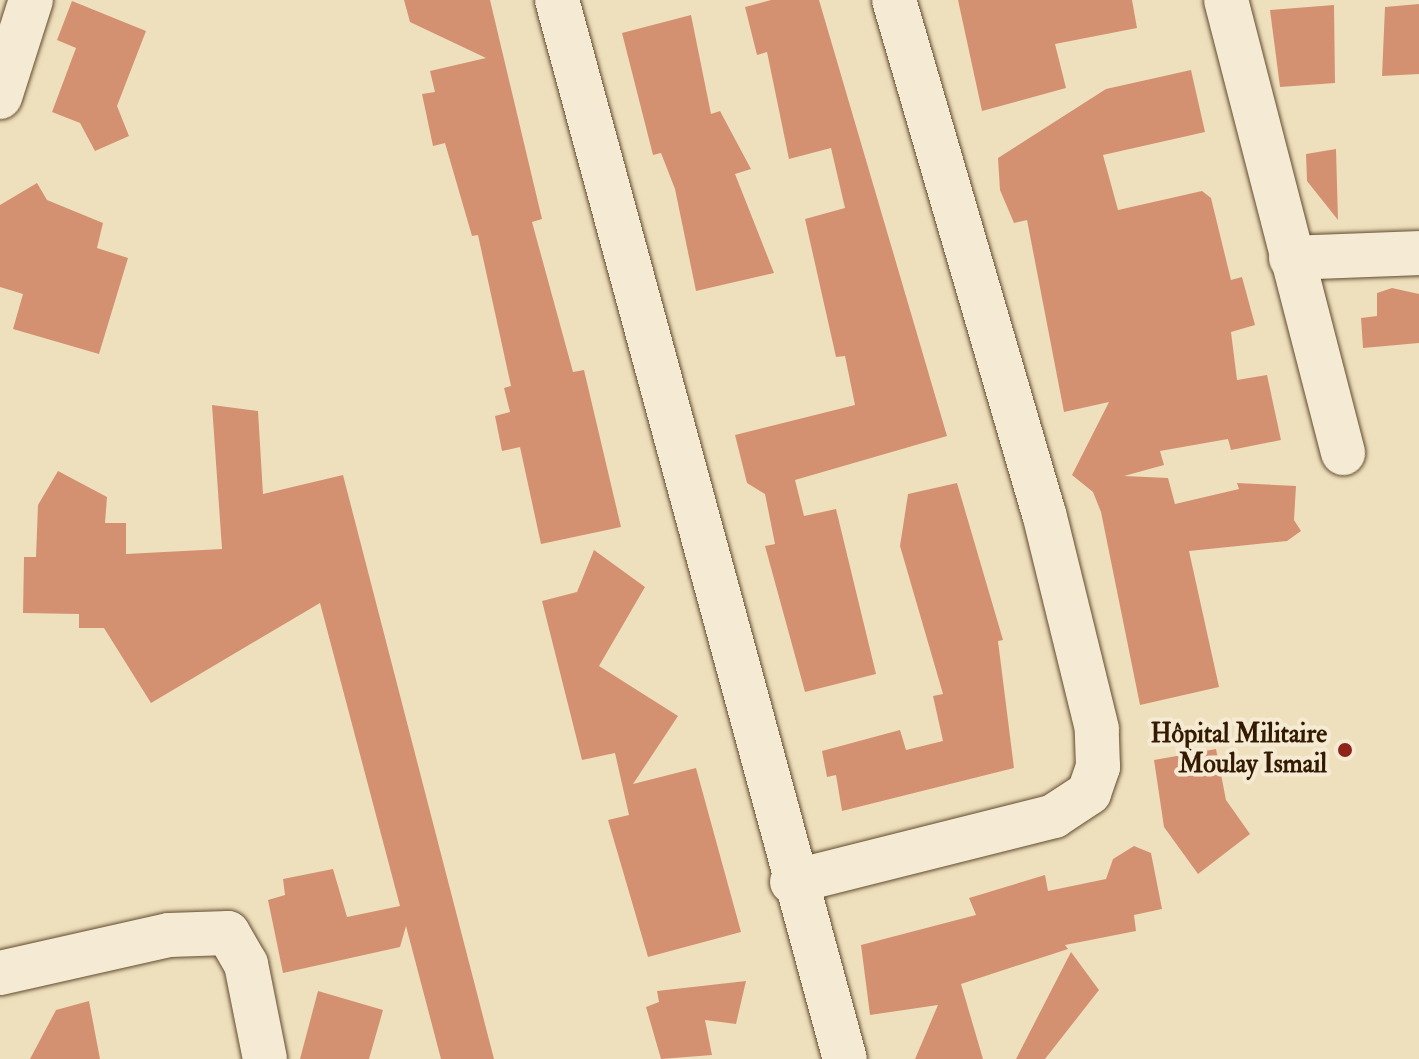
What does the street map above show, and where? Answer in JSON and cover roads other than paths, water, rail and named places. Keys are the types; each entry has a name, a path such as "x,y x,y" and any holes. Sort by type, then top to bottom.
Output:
{"street":[{"path":"0,97 31,0"},
{"path":"557,0 792,882 845,1059"},
{"path":"792,882 1054,816 1089,793 1098,767 1097,729 1044,514 894,0"},
{"path":"1226,0 1343,453"},
{"path":"1291,258 1419,253"},
{"path":"0,973 169,935 228,933 246,964 265,1059"}],"place":[{"name":"Hôpital Militaire Moulay Ismail","path":"1345,750"}]}
